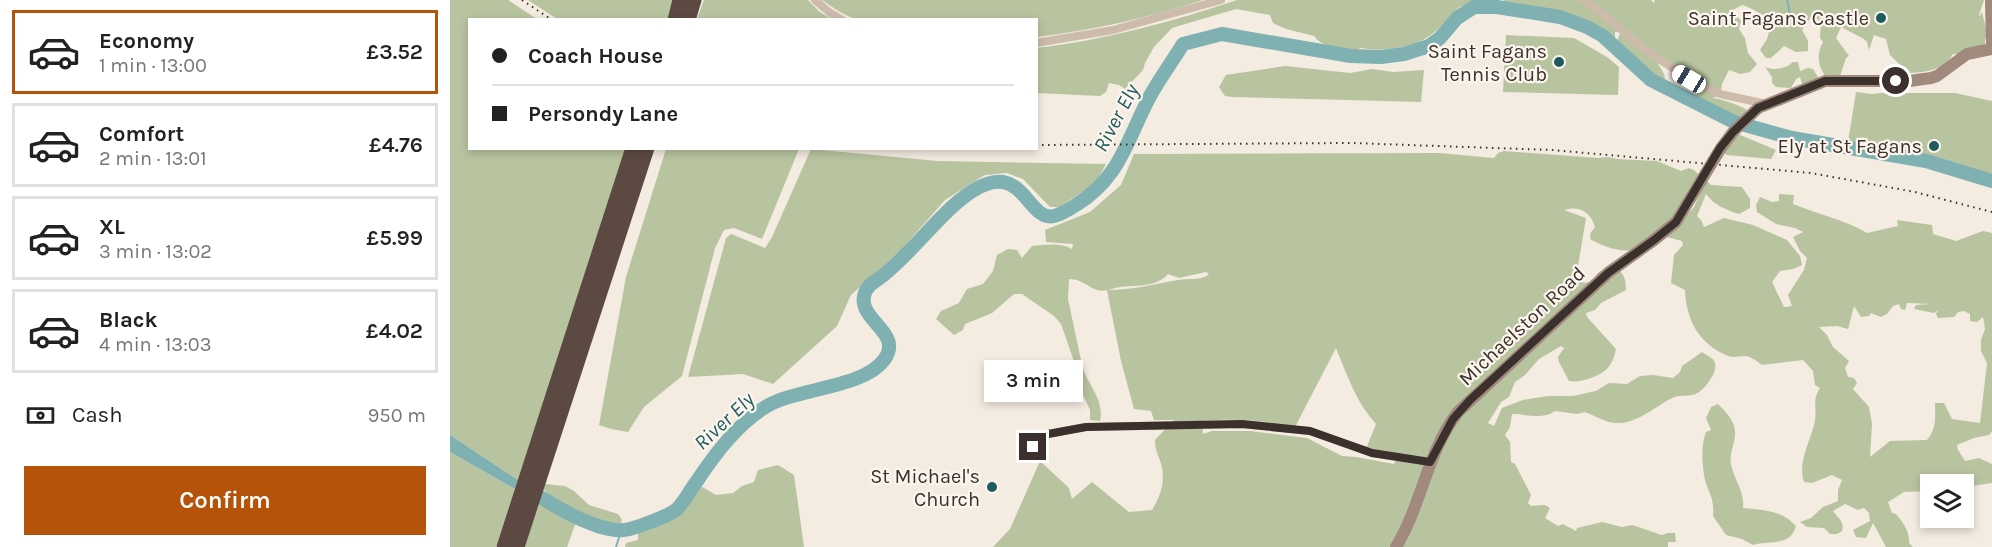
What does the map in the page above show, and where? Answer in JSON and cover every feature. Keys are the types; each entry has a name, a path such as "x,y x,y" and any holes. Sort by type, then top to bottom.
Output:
{"highway":[{"path":"677,18 690,6"},
{"path":"554,414 632,150"},
{"path":"512,543 554,414 646,150"}],"street":[{"path":"815,0 839,18"},
{"path":"1038,42 1113,30 1221,0"},
{"path":"1583,0 1644,49 1689,79 1720,94 1767,104"},
{"path":"1991,5 1992,48"},
{"name":"Michaelston Road","path":"1396,547 1407,526 1430,462 1453,419 1470,400 1608,273 1676,222 1720,148 1751,114 1767,104 1832,80 1909,81 1931,78 1938,76 1967,54 1992,48"},
{"path":"1027,451 1048,434 1086,427 1242,424 1310,431 1372,453 1430,462"}],"green space":[{"path":"450,0 508,0 535,18 468,18 468,150 626,150 518,480 450,435"},
{"path":"528,0 675,0 670,18 555,18"},
{"path":"704,0 808,0 829,18 697,18"},
{"path":"822,0 1203,0 1120,23 1038,37 1038,18 852,18"},
{"path":"1237,0 1485,0 1472,2 1471,7 1461,6 1437,30 1411,45 1390,49 1360,48 1357,51 1340,49 1322,43 1314,36 1286,29 1273,23 1270,15 1236,9 1172,28 1154,47 1143,70 1125,89 1109,83 1106,92 1100,96 1038,93 1038,48 1088,40 1187,16"},
{"path":"1504,0 1651,0 1654,3 1655,0 1984,0 1979,15 1982,12 1988,37 1985,39 1985,44 1953,54 1944,65 1938,68 1924,72 1903,73 1903,68 1890,55 1886,39 1874,35 1869,50 1864,39 1841,27 1836,38 1849,56 1846,58 1840,76 1827,78 1819,61 1819,51 1823,42 1820,38 1821,21 1811,17 1802,30 1808,41 1808,51 1796,52 1784,46 1771,58 1766,58 1760,50 1767,39 1771,25 1759,13 1742,5 1733,10 1741,21 1739,29 1745,38 1748,53 1757,64 1750,72 1740,74 1729,70 1722,84 1720,96 1712,98 1730,102 1747,110 1741,119 1723,115 1710,105 1696,103 1696,95 1702,90 1692,87 1687,81 1657,62 1667,85 1663,87 1646,80 1638,73 1634,62 1629,64 1624,60 1624,48 1616,43 1619,32 1615,32 1615,39 1612,42 1604,39 1604,31 1593,33 1589,30 1585,19 1557,10 1547,18 1541,13 1541,9 1522,10 1519,6 1509,7"},
{"name":"Saint Fagans Tennis Club","path":"1506,35 1574,38 1607,57 1619,67 1618,95 1503,92"},
{"path":"1793,62 1798,62 1800,71 1813,69 1818,77 1818,83 1803,87 1800,77 1796,79 1791,88 1776,87 1765,67 1780,69"},
{"path":"1285,66 1350,73 1372,69 1393,72 1424,70 1421,102 1233,97 1225,96 1219,87 1226,75"},
{"path":"1856,92 1872,94 1955,93 1992,101 1992,175 1928,156 1848,142"},
{"path":"1738,134 1776,150 1771,159 1724,153"},
{"path":"666,150 799,150 762,239 734,228 724,230 715,248 682,376 644,407 628,432 599,425 626,277"},
{"path":"811,150 937,161 1106,164 1095,184 1059,207 1050,207 1023,179 1007,173 985,175 945,200 900,251 851,295 837,326 773,384 743,374 688,377 726,238 731,234 765,248"},
{"path":"1504,151 1657,161 1681,171 1689,168 1700,176 1681,221 1694,207 1706,180 1711,185 1742,187 1750,199 1750,208 1739,214 1729,211 1706,194 1697,216 1704,227 1724,218 1753,225 1787,240 1800,256 1802,265 1780,271 1772,282 1784,307 1792,306 1788,295 1804,270 1807,258 1800,251 1793,237 1803,232 1776,224 1757,212 1756,205 1760,197 1772,202 1779,201 1779,194 1794,195 1793,204 1867,233 1898,226 1897,220 1932,225 1933,234 1956,241 1983,231 1992,233 1992,431 1989,435 1957,445 1965,461 1979,458 1992,464 1992,483 1974,486 1974,474 1920,474 1920,491 1904,492 1888,502 1892,513 1896,514 1906,527 1909,543 1913,547 1886,547 1873,523 1866,538 1856,537 1853,530 1870,521 1869,513 1864,508 1858,510 1845,504 1833,511 1842,523 1842,531 1830,534 1824,528 1807,527 1800,522 1811,518 1823,507 1838,501 1838,490 1842,480 1832,475 1812,483 1804,482 1802,475 1803,459 1815,421 1815,400 1820,388 1815,385 1813,371 1803,360 1762,365 1746,356 1730,357 1709,345 1691,321 1685,290 1671,283 1674,255 1683,245 1682,241 1667,237 1665,234 1637,248 1614,249 1591,240 1590,234 1595,227 1591,217 1575,208 1564,210 1586,218 1576,278 1584,283 1592,281 1598,273 1610,266 1621,272 1625,281 1626,290 1601,303 1595,310 1586,313 1616,349 1612,360 1607,368 1594,377 1569,381 1559,362 1558,357 1564,348 1561,346 1539,359 1525,375 1515,382 1509,397 1501,402 1488,423 1494,426 1502,408 1523,400 1548,396 1573,396 1596,391 1609,383 1627,384 1640,376 1673,378 1680,372 1682,366 1702,352 1710,357 1715,363 1714,372 1700,391 1692,395 1673,397 1633,420 1620,423 1611,422 1585,412 1577,414 1555,411 1540,416 1512,414 1510,427 1505,435 1510,442 1511,462 1515,464 1531,495 1528,503 1531,506 1545,505 1550,508 1545,518 1558,526 1563,524 1576,531 1577,528 1602,522 1622,527 1632,525 1662,535 1675,533 1676,542 1668,542 1668,547 993,547 1010,529 1040,461 1069,488 1072,499 1092,482 1129,512 1152,510 1163,479 1155,440 1174,420 1154,420 1151,411 1134,409 1121,361 1107,290 1097,290 1080,281 1069,279 1068,299 1082,365 1098,399 1100,421 1090,420 1090,410 1075,377 1076,367 1061,324 1054,316 1022,294 1014,294 992,313 965,324 963,330 954,335 936,319 941,311 959,303 967,289 983,284 993,271 997,255 1008,249 1017,250 1022,258 1032,246 1042,245 1058,245 1072,249 1073,244 1046,242 1045,230 1090,212 1121,185 1134,154 1439,153 1494,158 1498,153","holes":["1206,272 1209,274 1199,278 1108,290 1155,283 1168,274 1179,278","1907,303 1931,304 1916,305 1914,309 1934,313 1938,310 1936,314 1938,318 1954,317 1958,312 1964,311 1970,314 1970,321 1977,322 1983,317 1985,329 1981,340 1981,351 1987,363 1980,423 1952,419 1944,403 1935,403 1934,427 1927,440 1890,441 1870,457 1872,424 1869,407 1853,389 1857,383 1854,378 1848,377 1845,368 1849,361 1833,347 1827,335 1819,327 1837,326 1848,329 1854,306 1861,317 1869,316 1871,313 1881,317 1887,314 1893,306 1899,304 1901,309 1905,310","1336,348 1357,397 1376,424 1366,449 1396,459 1394,464 1342,456 1307,438 1250,431 1212,431 1203,434 1202,421 1248,420 1295,427"]},
{"path":"1718,404 1729,416 1734,427 1731,464 1742,497 1743,508 1772,512 1791,521 1796,526 1793,533 1785,540 1753,545 1742,539 1726,535 1713,516 1713,503 1705,481 1702,453 1706,432 1711,430 1706,418 1711,407"},
{"path":"450,452 515,489 496,547 450,547"},
{"path":"778,465 794,475 804,547 625,547 626,543 638,540 638,533 675,517 674,515 697,484 716,495 733,493 742,486 754,482 758,470"},
{"path":"545,484 565,486 589,505 618,514 622,520 620,525 597,520 558,503 543,489"},
{"path":"539,504 562,510 576,522 567,547 524,547"}],"water":[{"path":"450,435 518,480 515,489 450,452"}],"waterway":[{"path":"1787,0 1791,18"},
{"name":"River Ely","path":"525,488 573,516 611,529 634,528 673,512 683,503 711,460 756,413 780,400 861,376 884,360 889,351 889,342 864,305 865,292 953,206 976,189 994,182 1008,183 1044,215 1054,216 1076,205 1103,183 1113,170 1153,91 1183,44 1222,34 1351,56 1381,57 1404,54 1429,46 1440,38 1457,18 1474,7 1497,7 1560,17 1603,36 1651,80 1734,122 1792,138 1926,161 1992,181"},
{"path":"616,547 621,531"}],"railway":[{"path":"522,0 549,18"},
{"path":"1038,145 1351,143 1552,150 1811,173 1915,192 1992,212"}],"place":[{"name":"Saint Fagans Castle","path":"1881,18"},
{"name":"Saint Fagans Tennis Club","path":"1559,62"},
{"name":"Ely at St Fagans","path":"1934,146"},
{"name":"St Michael's Church","path":"992,487"}],"route":[{"path":"1033,447 1048,434 1086,427 1242,424 1310,431 1372,453 1430,462 1453,419 1470,400 1608,273 1676,222 1720,148 1754,112 1763,105 1825,81 1896,81"}]}
